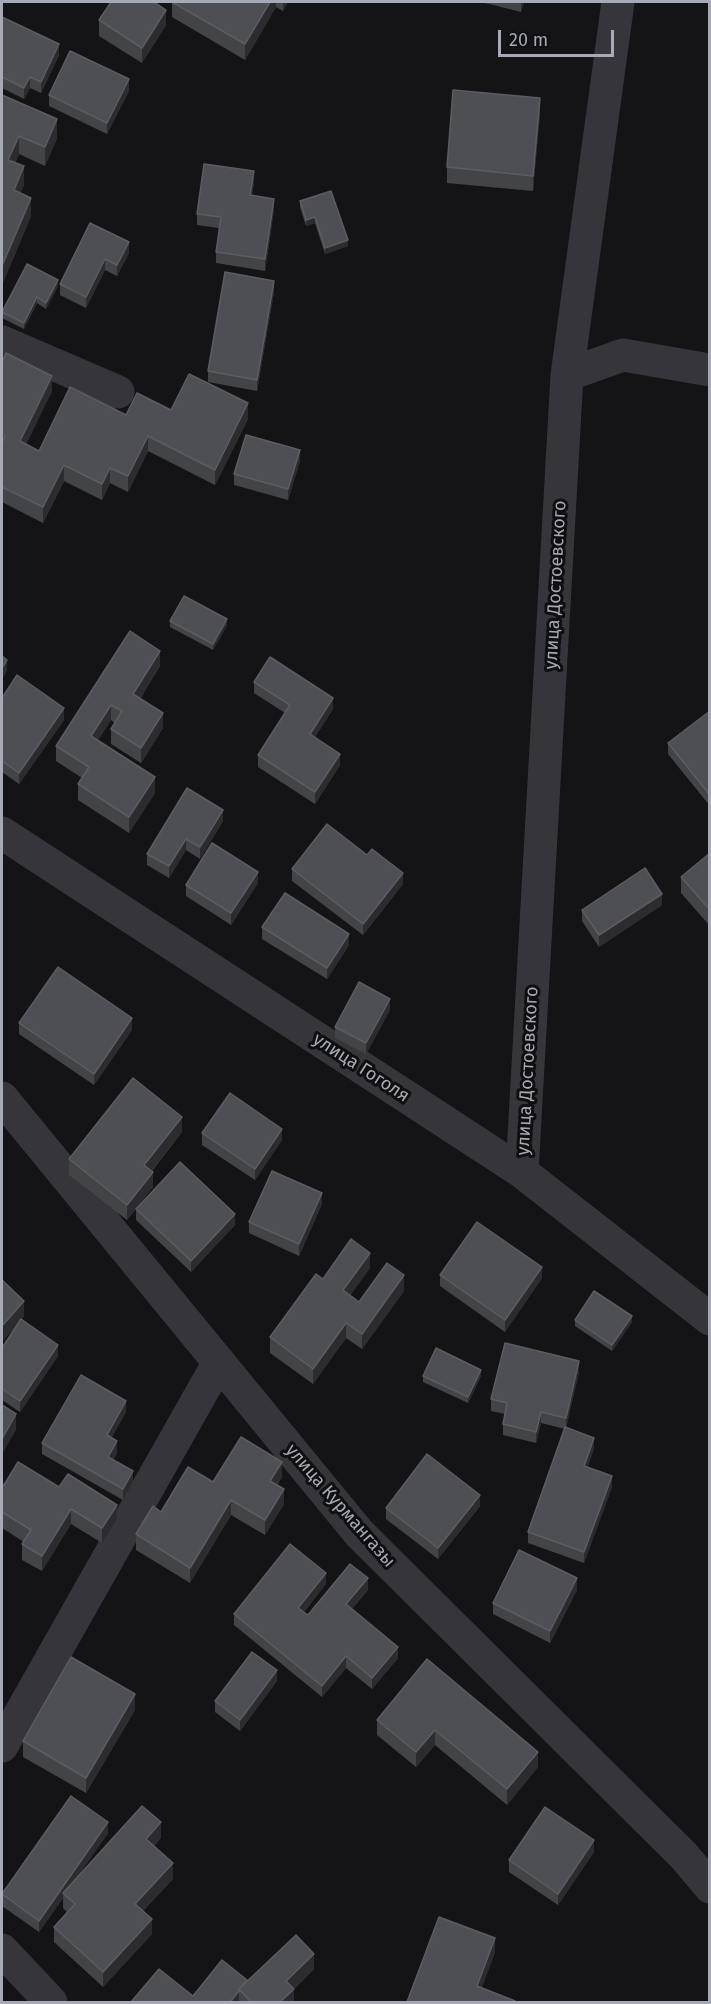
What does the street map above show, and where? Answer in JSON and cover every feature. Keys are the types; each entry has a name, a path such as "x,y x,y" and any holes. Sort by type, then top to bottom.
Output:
{"street":[{"name":"улица Достоевского","path":"522,1172 567,375 618,2"},
{"path":"2,342 118,392"},
{"path":"567,375 623,355 710,370"},
{"name":"улица Гоголя","path":"2,833 522,1172 710,1319"},
{"name":"улица Курмангазы","path":"2,1098 359,1533 684,1856 710,1887"},
{"path":"2,1746 219,1362"},
{"path":"2,1950 51,2002"}],"building":[{"path":"111,2 154,2 166,10 142,48 99,20"},
{"path":"172,2 270,2 245,44"},
{"path":"2,17 59,44 41,82 30,77 24,88 2,77"},
{"path":"70,51 129,79 107,123 49,95"},
{"path":"453,90 540,98 533,176 447,167"},
{"path":"2,95 57,119 45,147 19,136 8,160 24,166 14,190 31,198 2,266"},
{"path":"204,164 254,171 250,195 274,199 265,259 216,252 221,217 197,214"},
{"path":"331,191 348,240 325,248 315,217 306,220 300,201"},
{"path":"90,223 129,242 117,265 105,259 86,297 60,284"},
{"path":"27,264 58,280 46,303 37,297 24,323 2,312"},
{"path":"225,272 274,281 257,380 208,371"},
{"path":"6,353 52,376 20,441 39,451 70,387 126,415 137,393 171,410 189,374 248,403 215,470 148,436 128,476 110,468 102,484 64,465 43,507 2,487 2,443 5,436 2,434 2,363"},
{"path":"246,435 300,450 288,489 234,474"},
{"path":"184,596 227,619 213,644 170,621"},
{"path":"130,631 160,651 133,694 163,713 141,748 111,729 122,711 111,705 91,736 155,777 129,817 78,784 89,767 56,746"},
{"path":"2,656 7,660 2,668"},
{"path":"270,657 333,698 310,734 340,754 315,792 258,755 290,705 254,682"},
{"path":"17,675 64,708 19,773 2,761 2,698"},
{"path":"710,711 710,795 668,743"},
{"path":"187,788 223,810 200,847 186,839 169,866 147,854"},
{"path":"327,824 367,855 372,849 403,873 363,924 292,869"},
{"path":"212,843 258,872 231,913 186,885"},
{"path":"710,853 710,910 681,877"},
{"path":"645,868 662,894 599,935 582,910"},
{"path":"285,893 349,934 327,968 262,927"},
{"path":"58,967 132,1018 94,1074 19,1023"},
{"path":"359,982 390,999 366,1043 335,1027"},
{"path":"133,1078 182,1117 144,1165 153,1172 127,1205 69,1159"},
{"path":"230,1093 282,1129 255,1169 202,1133"},
{"path":"180,1162 235,1214 191,1261 136,1209"},
{"path":"272,1171 322,1193 299,1244 249,1222"},
{"path":"477,1222 542,1267 505,1320 440,1275"},
{"path":"351,1239 370,1253 343,1290 359,1302 387,1263 404,1275 362,1334 346,1323 313,1369 270,1337 316,1274 323,1279"},
{"path":"2,1280 24,1301 2,1326"},
{"path":"594,1291 632,1316 612,1345 575,1320"},
{"path":"21,1319 58,1345 20,1401 2,1389 2,1348"},
{"path":"505,1343 579,1361 566,1418 541,1412 536,1432 503,1424 507,1403 491,1399"},
{"path":"436,1348 481,1370 468,1397 423,1376"},
{"path":"81,1375 126,1401 107,1435 117,1441 108,1457 133,1471 123,1489 42,1443"},
{"path":"2,1405 16,1414 2,1439"},
{"path":"565,1427 594,1438 584,1466 612,1476 584,1552 528,1532"},
{"path":"241,1437 282,1462 270,1481 284,1489 265,1520 231,1500 190,1568 136,1534 153,1506 161,1512 188,1467 213,1482"},
{"path":"427,1454 480,1495 438,1548 386,1508"},
{"path":"18,1462 59,1487 68,1474 117,1505 102,1528 71,1509 42,1556 22,1544 31,1530 2,1512 2,1484 4,1485"},
{"path":"290,1544 326,1573 298,1608 308,1615 350,1564 368,1578 346,1604 398,1647 372,1678 346,1656 322,1686 234,1614"},
{"path":"519,1550 577,1578 550,1631 493,1603"},
{"path":"252,1652 277,1670 240,1720 215,1701"},
{"path":"71,1657 135,1694 86,1778 23,1741"},
{"path":"427,1659 538,1752 507,1789 435,1730 416,1752 377,1720"},
{"path":"71,1796 108,1822 39,1921 2,1894"},
{"path":"142,1806 161,1822 146,1839 173,1863 135,1904 152,1919 103,1972 54,1927 75,1904 63,1893"},
{"path":"545,1807 594,1840 558,1894 509,1860"},
{"path":"439,1917 495,1938 477,1986 515,2002 407,2002"},
{"path":"296,1935 314,1954 286,1981 294,1989 280,2002 251,2002 239,1989"},
{"path":"222,1960 247,1980 230,2002 131,2002 159,1969 193,1996"}]}
